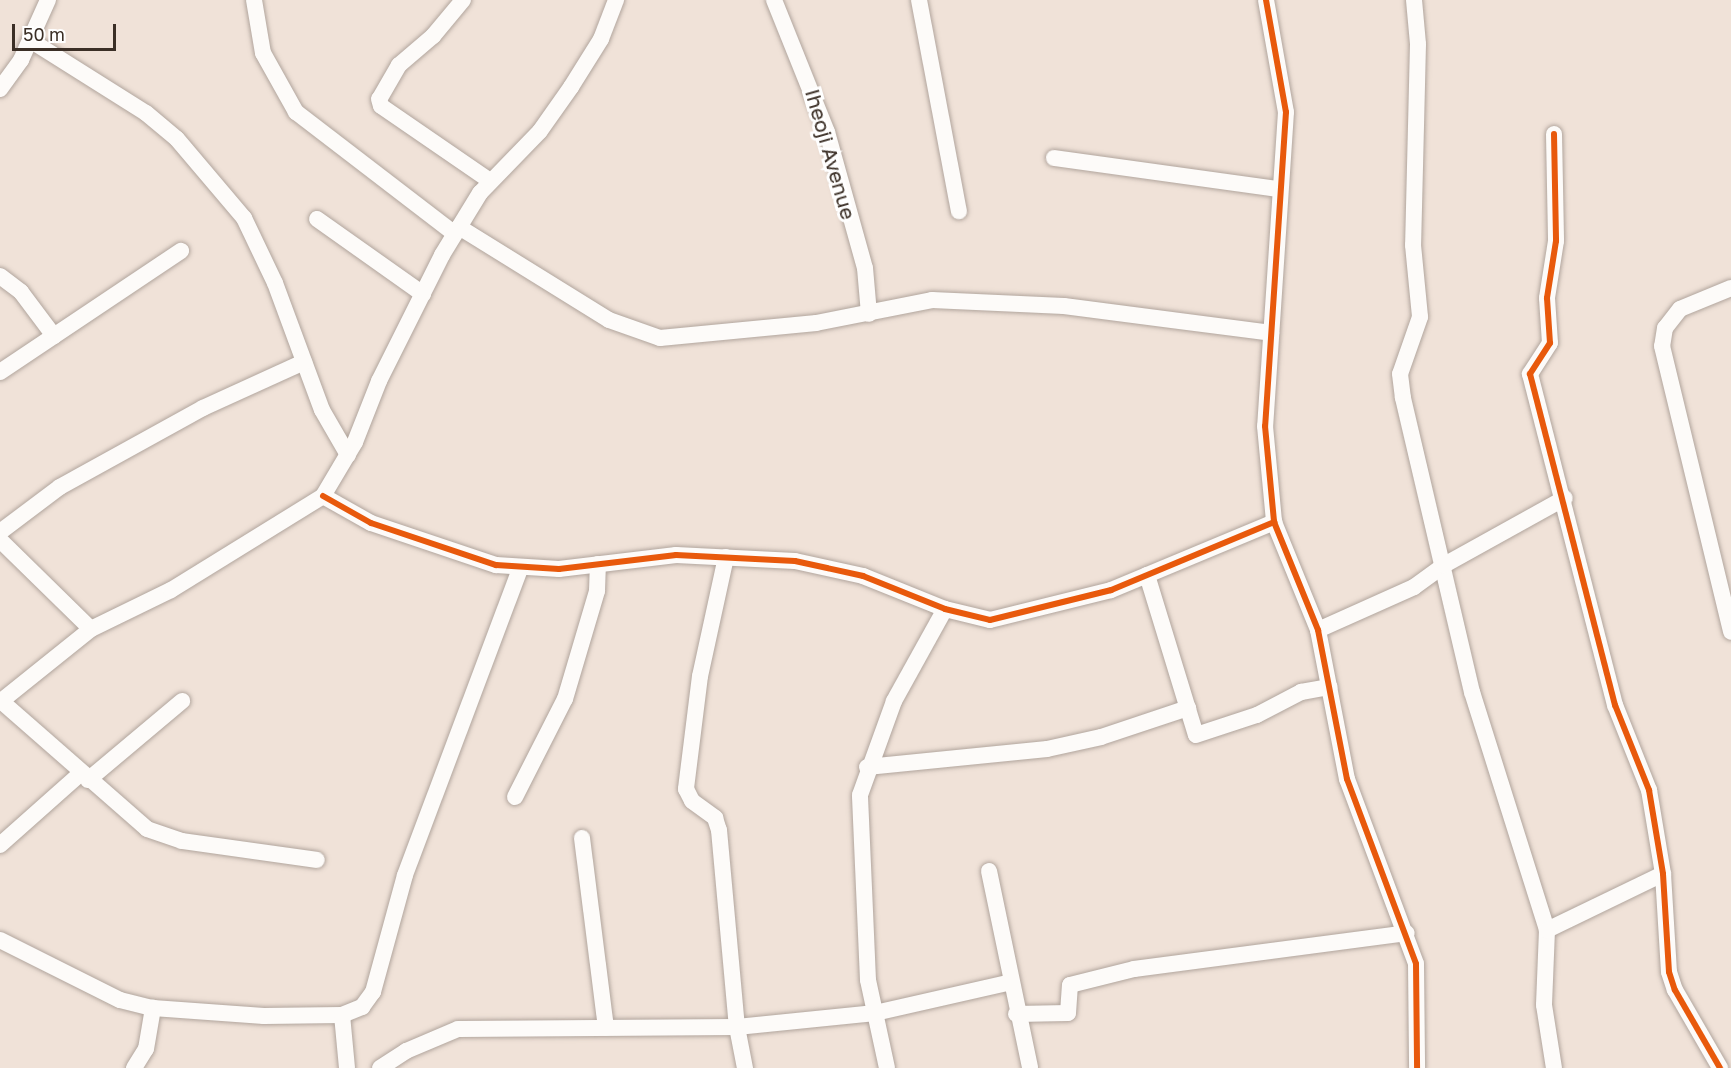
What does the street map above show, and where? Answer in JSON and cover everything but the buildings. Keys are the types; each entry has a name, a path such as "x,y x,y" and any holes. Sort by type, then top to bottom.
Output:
{"street":[{"path":"0,88 30,40 48,0"},
{"path":"254,0 263,53 296,112 457,231 609,320 642,334 660,338 869,314 932,300 1064,306 1271,333"},
{"path":"463,0 433,36 399,65 379,99 381,106 490,181"},
{"path":"317,860 165,838 147,829 1,702 91,629 171,590 323,496 348,455 423,294 457,231 490,181 540,131 571,87 601,39 616,0"},
{"name":"Iheoji Avenue","path":"774,0 827,132 866,268 869,314"},
{"path":"919,0 920,27 959,211"},
{"path":"1266,0 1286,92 1278,189 1264,449 1274,522 1318,630 1347,779 1407,933 1416,964 1417,1068"},
{"path":"1414,0 1418,55 1413,245 1420,317 1400,378 1472,692 1547,930 1544,1005 1554,1068"},
{"path":"30,40 146,113 177,139 244,218 275,283 322,410 348,455"},
{"path":"1554,134 1556,241 1547,298 1550,343 1530,374 1565,498 1582,589 1615,705 1644,770 1663,874 1666,957 1672,981 1720,1068"},
{"path":"1054,158 1278,189"},
{"path":"317,219 423,294"},
{"path":"0,372 181,251"},
{"path":"0,276 21,292 54,336"},
{"path":"1731,288 1680,309 1665,328 1662,346 1731,632"},
{"path":"0,532 60,487 203,408 304,362"},
{"path":"323,496 371,523 465,558 520,569 598,564 676,555 795,561 863,576 945,609 990,620 1111,590 1274,522"},
{"path":"1318,630 1414,587 1444,565 1565,498"},
{"path":"0,540 91,629"},
{"path":"726,557 700,676 686,789 692,801 715,818 719,830 737,1027 746,1068"},
{"path":"515,797 565,699 597,591 598,564"},
{"path":"0,940 120,1000 153,1008 342,1015 362,1007 373,992 405,874 520,569"},
{"path":"1148,575 1188,708 1193,733 1200,737 1257,715 1301,692 1330,687"},
{"path":"887,1068 868,980 859,818 867,767 894,701 945,609"},
{"path":"0,845 182,701"},
{"path":"867,767 1047,749 1101,737 1188,708"},
{"path":"582,838 606,1027"},
{"path":"989,871 1016,1014 1029,1068"},
{"path":"1547,930 1663,874"},
{"path":"1016,1014 1068,1012 1070,985 1134,969 1407,933"},
{"path":"380,1068 406,1051 458,1029 737,1027 875,1013 1011,982"},
{"path":"134,1068 146,1049 153,1008"},
{"path":"342,1015 347,1068"},
{"path":"406,1051 410,1068"}],"cycle path":[{"path":"1266,0 1286,112 1265,426 1274,522 1318,630 1347,779 1416,964 1417,1068"},
{"path":"1554,134 1556,241 1547,298 1550,343 1530,374 1615,705 1649,790 1663,874 1669,972 1675,990 1720,1068"},
{"path":"323,496 371,523 496,565 559,569 676,555 795,561 863,576 945,609 990,620 1111,590 1274,522"}]}
